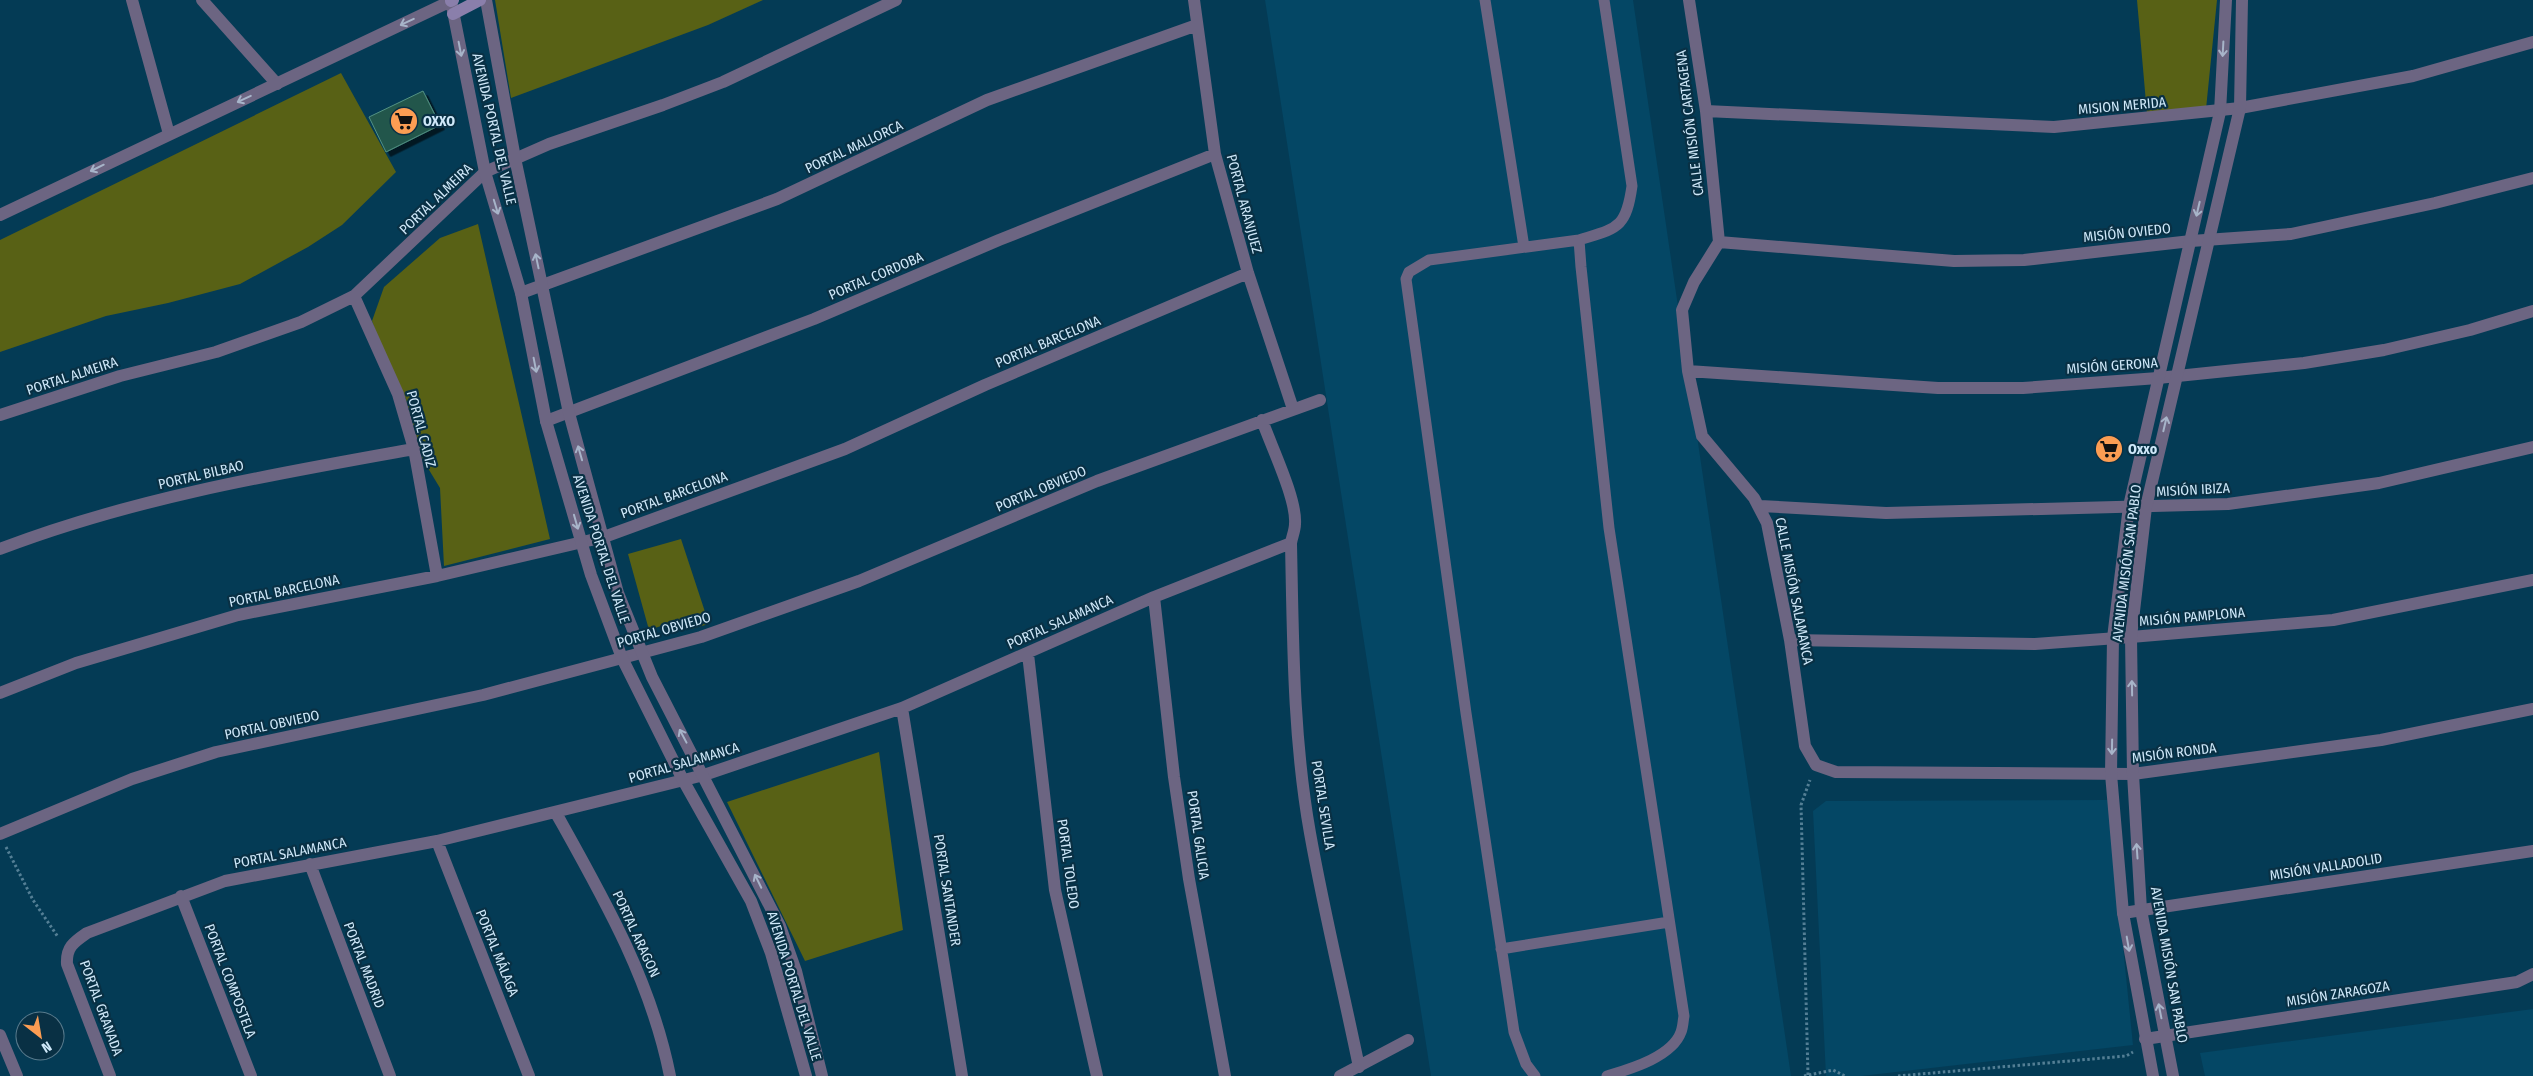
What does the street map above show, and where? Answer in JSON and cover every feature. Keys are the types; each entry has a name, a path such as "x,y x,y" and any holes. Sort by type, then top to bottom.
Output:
{"main road":[{"path":"453,14 480,0"}],"street":[{"path":"132,0 169,134"},
{"path":"202,0 277,84"},
{"name":"AVENIDA PORTAL DEL VALLE","path":"486,0 515,158 569,413 618,593 641,653 783,935 796,971 822,1076"},
{"name":"PORTAL ALMEIRA","path":"0,415 120,376 216,352 301,322 354,296 485,172 515,158 723,82 896,0"},
{"name":"PORTAL ARANJUEZ","path":"1194,0 1215,154 1248,273 1293,409"},
{"name":"CALLE MISIÓN CARTAGENA","path":"1689,0 1706,111 1719,242"},
{"name":"AVENIDA MISIÓN SAN PABLO","path":"2153,1076 2122,913 2111,774 2113,638 2129,506 2220,112 2226,0"},
{"name":"AVENIDA MISIÓN SAN PABLO","path":"2174,1076 2141,910 2133,774 2131,637 2146,507 2207,240 2240,108 2242,0"},
{"path":"0,215 452,1"},
{"name":"AVENIDA PORTAL DEL VALLE","path":"452,1 485,172 522,294 546,421 582,542 622,658 683,780 738,875 758,917 778,977 806,1076"},
{"name":"PORTAL MALLORCA","path":"522,294 777,199 987,100 1197,25"},
{"name":"MISION MERIDA","path":"1706,111 2054,127 2220,112 2413,76 2533,42"},
{"name":"PORTAL CORDOBA","path":"546,421 814,319 999,240 1215,154"},
{"name":"MISIÓN OVIEDO","path":"1719,242 1954,261 2024,260 2191,241 2292,234 2434,203 2533,178"},
{"name":"CALLE MISIÓN SALAMANCA","path":"1719,242 1694,282 1682,310 1688,371 1702,436 1760,506 1767,523 1790,640 1805,746 1816,765"},
{"name":"PORTAL BARCELONA","path":"0,693 76,663 200,625 247,613 436,576 604,537 845,449 985,385 1248,273"},
{"name":"PORTAL CADIZ","path":"354,296 387,366 414,449 436,576"},
{"name":"MISIÓN GERONA","path":"1688,371 1938,388 2023,388 2158,378 2304,364 2384,350 2470,330 2533,311"},
{"name":"PORTAL OBVIEDO","path":"2,838 132,779 208,754 483,695 701,637 859,581 1097,481 1320,400"},
{"name":"PORTAL SEVILLA","path":"1262,420 1291,500 1295,524 1290,543 1294,675 1305,794 1310,833 1359,1067"},
{"name":"MISIÓN IBIZA","path":"1760,506 1886,513 2228,504 2379,483 2533,448"},
{"name":"PORTAL BILBAO","path":"0,549 71,525 207,487 414,449"},
{"name":"PORTAL SALAMANCA","path":"67,949 74,941 87,933 225,881 437,841 704,775 902,708 1154,597 1290,543"},
{"name":"MISIÓN PAMPLONA","path":"1790,640 2035,644 2131,637 2333,620 2533,580"},
{"name":"PORTAL GALICIA","path":"1154,597 1174,777 1189,879 1225,1076"},
{"name":"PORTAL TOLEDO","path":"1028,654 1055,890 1097,1076"},
{"name":"PORTAL SANTANDER","path":"902,708 962,1076"},
{"name":"MISIÓN RONDA","path":"1816,765 1836,772 2133,774 2381,740 2533,709"},
{"name":"PORTAL ARAGON","path":"556,813 602,897 643,982 655,1016 670,1076"},
{"name":"PORTAL MÁLAGA","path":"437,841 529,1076"},
{"name":"MISIÓN VALLADOLID","path":"2122,913 2533,851"},
{"name":"PORTAL MADRID","path":"310,864 390,1076"},
{"name":"PORTAL COMPOSTELA","path":"181,896 251,1076"},
{"name":"PORTAL GRANADA","path":"67,949 67,964 70,975 110,1076"},
{"name":"MISIÓN ZARAGOZA","path":"2145,1039 2517,982 2533,974"},
{"path":"0,1035 18,1076"},
{"path":"1340,1076 1408,1040"}],"lane":[{"path":"1485,0 1524,247"},
{"path":"1535,1076 1526,1064 1514,1032 1467,723 1406,279 1409,272 1428,260 1579,240 1612,230 1623,220 1629,209 1632,186 1604,0"},
{"path":"1579,240 1609,528 1684,1016 1681,1032 1673,1046 1642,1065 1607,1076"},
{"path":"1501,949 1669,922"}],"path":[{"path":"1816,765 1801,805 1806,1076 1832,1070 1845,1076"},
{"path":"2,838 33,900 67,949"},
{"path":"1898,1076 2126,1056 2134,1051 2145,1039"}],"shaded area":[{"path":"1265,0 1633,0 1791,1076 1431,1076"},
{"path":"2108,800 2133,1045 1861,1076 1826,1076 1813,811 1826,801"},
{"path":"2533,1009 2533,1076 2205,1076 2200,1053"}],"green space":[{"path":"495,0 763,0 708,25 511,98"},
{"path":"2137,0 2217,0 2206,109 2147,114"},
{"path":"341,73 396,172 342,225 308,247 240,284 168,303 106,316 0,352 0,240"},
{"path":"478,224 550,539 444,566 440,488 423,460 406,399 382,350 372,321 384,287 440,238"},
{"path":"681,539 709,624 691,629 673,622 649,630 628,554"},
{"path":"879,752 903,930 805,961 727,802"}],"building":[{"name":"OXXO","path":"423,91 440,125 386,152 369,117"}],"place":[{"name":"OXXO","path":"404,121"},
{"name":"Oxxo","path":"2109,449"}]}
